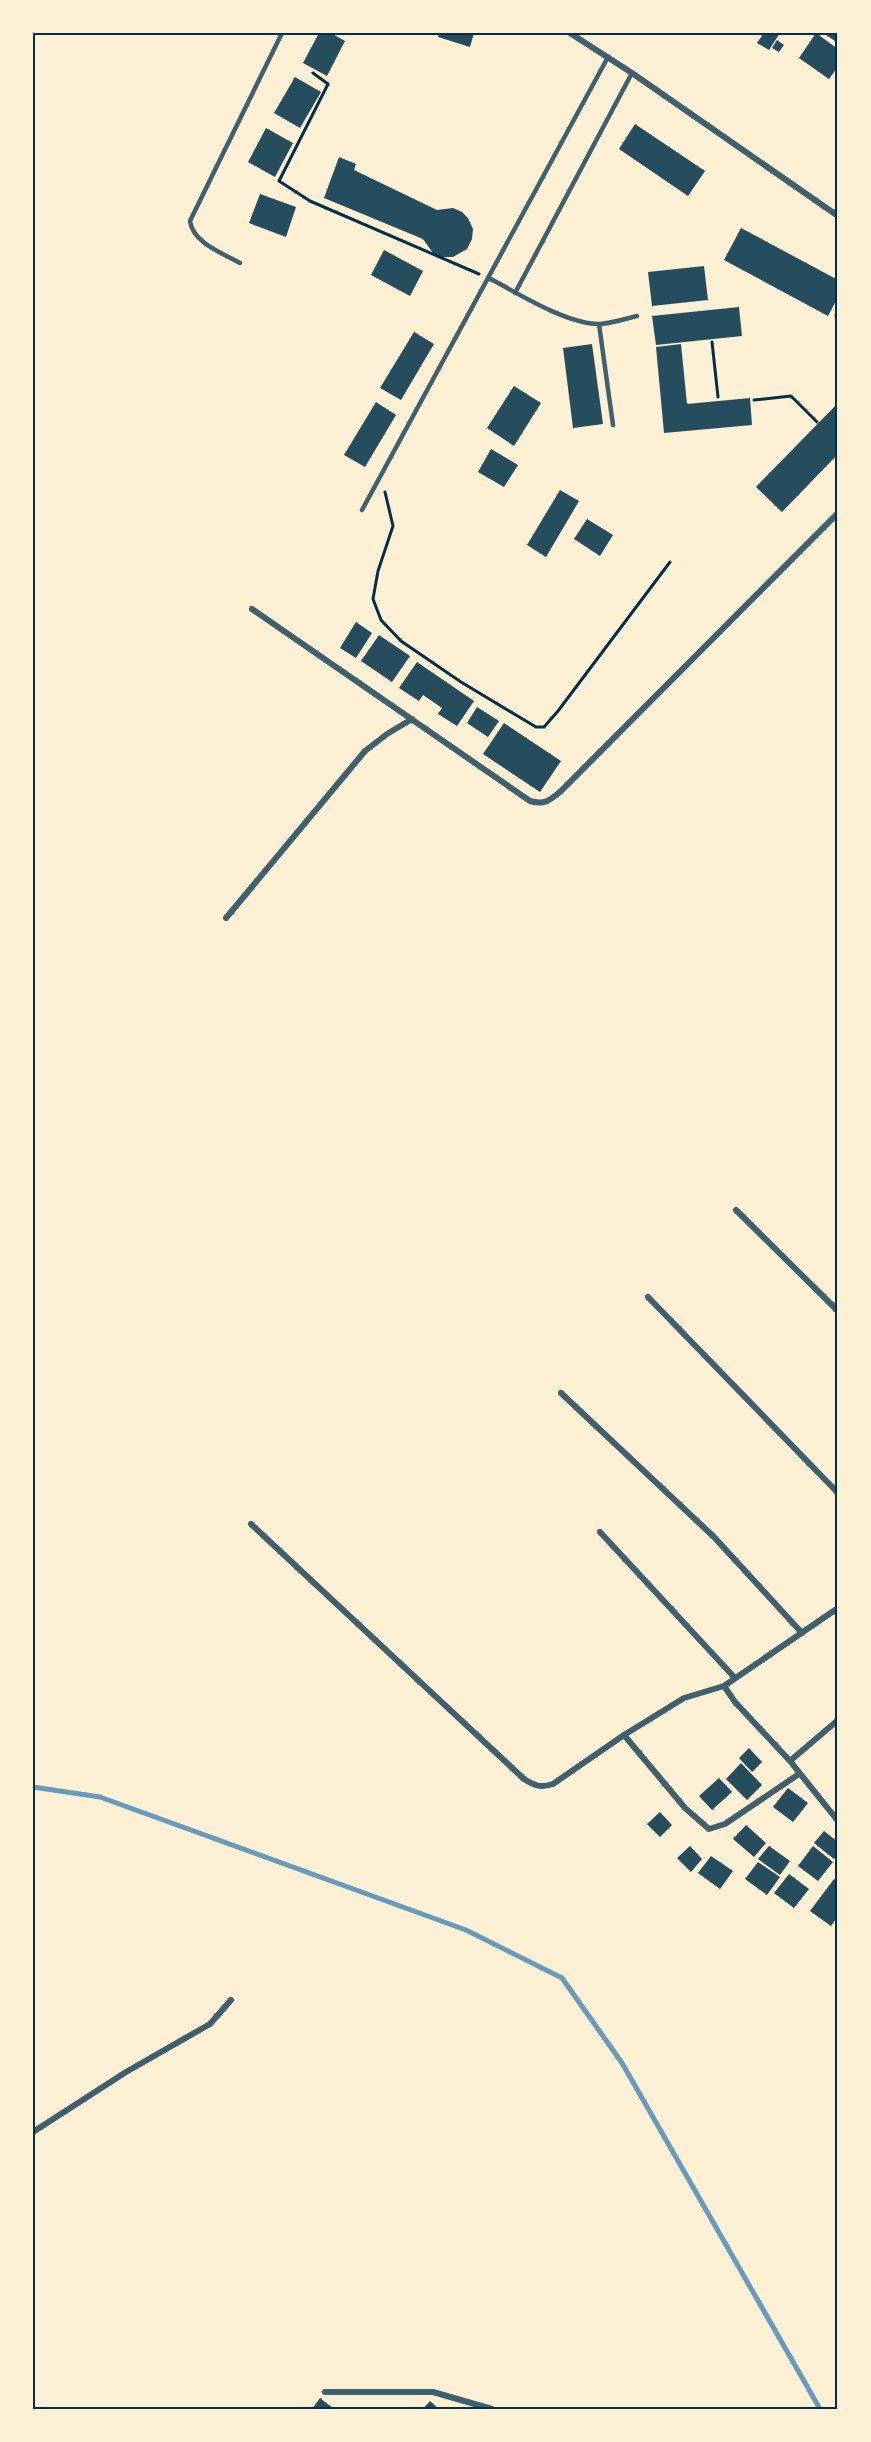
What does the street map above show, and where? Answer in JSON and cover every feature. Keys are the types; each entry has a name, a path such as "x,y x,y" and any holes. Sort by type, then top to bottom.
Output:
{"street":[{"path":"570,33 632,73 838,216"},
{"path":"252,609 530,801 539,804 548,802 838,513"},
{"path":"226,918 365,751 412,719"},
{"path":"736,1210 838,1311"},
{"path":"648,1297 838,1493"},
{"path":"561,1394 714,1537 802,1633"},
{"path":"251,1524 524,1779 535,1786 543,1787 553,1784 624,1735 684,1698 724,1686 838,1608"},
{"path":"600,1532 735,1678"},
{"path":"724,1686 735,1702 790,1761 838,1821"},
{"path":"790,1761 838,1720"},
{"path":"624,1735 685,1808 709,1828 724,1824 799,1774"},
{"path":"33,2132 126,2073 210,2024 231,2000"},
{"path":"325,2392 387,2390 433,2392 492,2409"}],"lane":[{"path":"240,263 202,242 191,228 190,221 282,33"},
{"path":"362,510 608,57"},
{"path":"515,293 632,73"},
{"path":"489,278 515,293 571,318 599,324 637,316"},
{"path":"599,324 613,425"}],"path":[{"path":"313,73 328,84 279,181 310,201 489,278"},
{"path":"838,317 836,315 838,334"},
{"path":"712,342 718,397"},
{"path":"754,400 791,396 817,422"},
{"path":"381,478 393,526 378,571 373,599 381,620 401,641 461,682 536,727 544,727 558,711 670,562"}],"building":[{"path":"319,33 331,33 345,41 327,76 303,63"},
{"path":"439,33 474,33 470,47 438,37"},
{"path":"764,33 780,33 769,50 757,43"},
{"path":"816,33 838,49 838,66 829,79 799,58"},
{"path":"823,33 838,33 838,36 835,41"},
{"path":"777,40 784,45 779,52 772,48"},
{"path":"295,77 321,92 300,128 274,113"},
{"path":"635,124 705,171 688,196 619,149"},
{"path":"266,128 293,143 275,177 248,162"},
{"path":"339,157 356,164 354,170 437,210 453,208 462,212 473,229 472,239 467,249 453,257 442,257 433,253 423,239 324,198"},
{"path":"260,194 296,207 286,237 249,223"},
{"path":"741,228 838,280 838,297 828,316 724,260"},
{"path":"384,250 423,271 410,296 371,275"},
{"path":"704,266 708,300 652,306 648,272"},
{"path":"739,307 742,336 656,345 652,316"},
{"path":"414,332 434,344 401,400 380,388"},
{"path":"592,344 603,424 573,428 563,348"},
{"path":"681,344 687,404 750,398 752,425 664,433 656,347"},
{"path":"514,386 541,403 514,446 487,428"},
{"path":"376,402 396,415 365,467 344,455"},
{"path":"838,403 838,454 782,512 756,487"},
{"path":"491,449 518,465 504,487 478,472"},
{"path":"560,490 579,501 546,557 527,545"},
{"path":"587,519 613,535 600,556 574,539"},
{"path":"356,622 372,633 356,658 340,648"},
{"path":"379,635 410,656 392,682 361,661"},
{"path":"417,662 474,701 457,726 438,714 442,708 423,695 419,701 399,688"},
{"path":"477,707 499,721 488,737 467,723"},
{"path":"504,723 561,761 540,792 483,754"},
{"path":"749,1748 762,1762 752,1772 739,1758"},
{"path":"741,1763 762,1785 747,1800 726,1779"},
{"path":"719,1778 732,1792 712,1810 699,1796"},
{"path":"788,1788 808,1803 793,1822 773,1807"},
{"path":"660,1812 672,1825 660,1837 647,1824"},
{"path":"746,1825 766,1843 754,1857 733,1839"},
{"path":"824,1831 838,1842 838,1854 834,1859 814,1843"},
{"path":"690,1846 702,1859 691,1872 677,1858"},
{"path":"769,1846 790,1861 780,1875 758,1859"},
{"path":"813,1846 833,1862 818,1881 798,1866"},
{"path":"711,1856 733,1871 720,1889 698,1873"},
{"path":"758,1862 780,1877 767,1895 745,1879"},
{"path":"789,1874 809,1889 794,1908 774,1893"},
{"path":"834,1879 838,1882 838,1916 831,1926 810,1911"},
{"path":"320,2398 334,2409 312,2409"},
{"path":"430,2401 439,2409 423,2409"}],"waterway":[{"path":"33,1787 100,1797 466,1930 562,1978 622,2063 820,2409"}]}
